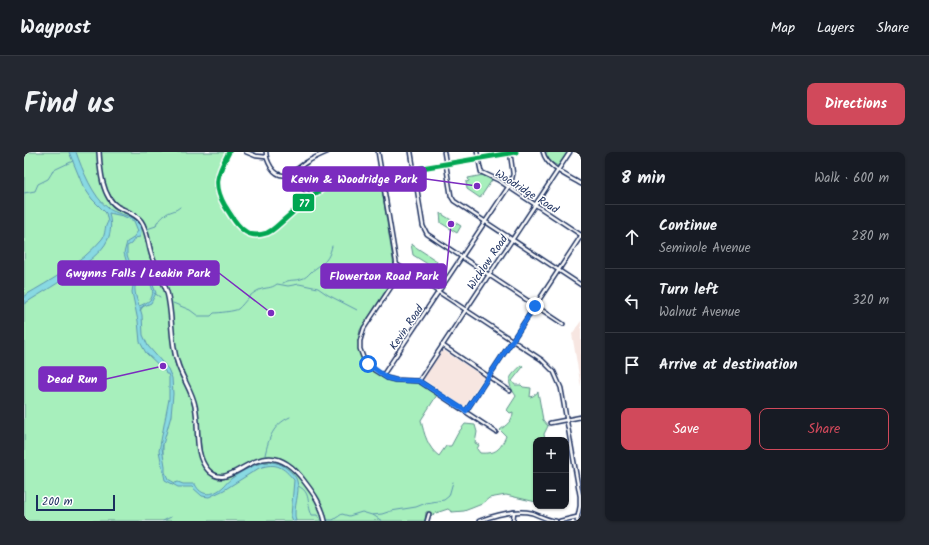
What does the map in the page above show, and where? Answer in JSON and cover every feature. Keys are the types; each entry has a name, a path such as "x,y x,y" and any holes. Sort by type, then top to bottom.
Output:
{"street":[{"path":"99,152 102,178 108,194 115,205 142,222 152,256 165,287 170,305 175,356 180,372 195,405 200,452 204,465 213,474 222,478 260,459 268,458 279,460 300,475 313,492 320,504 325,521"},
{"path":"229,152 219,171 216,184 219,195 240,226 250,234 259,235 272,230 310,196 333,183 516,152"},
{"path":"246,152 256,156 266,156"},
{"path":"266,152 270,166 278,174 287,175 327,152"},
{"path":"378,152 396,264 397,273 394,281"},
{"path":"411,152 426,232 461,257 563,324"},
{"path":"444,152 453,200 581,285"},
{"name":"Woodridge Road","path":"477,152 481,172 508,187 581,235"},
{"path":"543,152 547,162 581,184"},
{"name":"Wicklow Road","path":"419,381 570,152"},
{"path":"508,187 512,180 513,174 510,153"},
{"path":"293,172 300,185 310,196"},
{"name":"Kevin Road","path":"383,376 508,187"},
{"path":"466,411 581,235"},
{"path":"396,264 547,364 554,372 561,388 581,500 577,521"},
{"path":"403,269 364,328 360,340 361,353 365,361 383,376 395,380 419,381 496,432"},
{"path":"442,345 510,390"},
{"path":"550,423 581,417"},
{"path":"513,521 514,512"},
{"path":"479,521 496,515 514,512 530,513 556,521"},
{"path":"427,521 429,514"},
{"path":"560,521 578,517"}],"shaded area":[{"path":"581,321 581,387 572,334"},
{"path":"443,350 484,377 464,407 423,379"}],"green space":[{"path":"24,152 98,152 100,175 107,199 117,210 133,216 140,223 146,237 151,261 165,291 169,309 175,363 194,407 197,449 199,458 206,471 214,478 221,479 229,478 259,461 270,460 281,463 291,469 308,489 315,500 323,521 24,521"},
{"path":"100,152 227,152 215,179 215,190 217,196 240,230 252,236 260,236 273,232 325,188 341,183 380,177 395,273 392,281 360,330 358,340 360,354 368,367 383,378 392,381 418,383 437,395 421,420 429,445 439,456 446,446 451,446 465,424 475,425 477,432 475,443 479,445 477,449 480,453 494,452 502,445 506,436 500,430 512,418 513,412 510,413 507,410 516,396 510,386 510,379 522,365 523,367 512,381 515,385 531,388 530,397 538,392 543,420 548,426 544,434 544,437 533,437 533,501 506,495 489,498 482,504 464,511 452,512 448,509 431,516 429,512 426,512 425,521 326,521 318,500 304,478 295,469 275,457 258,458 222,476 209,470 202,457 197,406 182,372 175,350 170,304 154,260 143,222 117,204 106,187 101,170"},
{"path":"544,152 568,152 558,166 549,161"},
{"path":"483,175 492,180 480,198 467,189 466,182 469,181 468,178"},
{"path":"440,213 461,226 457,233 441,223"},
{"path":"411,244 437,261 434,268 413,255"}],"water":[{"path":"69,152 76,152 93,190 103,203 113,211 136,220 141,229 140,237 135,238 131,244 127,246 127,255 133,271 136,271 140,275 151,280 156,293 151,303 140,308 142,315 143,335 148,346 168,369 172,378 173,394 171,416 162,448 165,472 168,479 175,483 195,484 200,491 208,494 219,490 228,481 244,470 258,464 272,462 285,467 291,472 297,481 298,490 295,511 296,521 293,521 291,516 294,480 279,467 265,466 259,468 224,490 209,497 202,496 192,487 178,487 165,480 159,451 169,399 169,377 168,374 166,374 165,371 146,353 140,342 138,321 132,292 134,279 128,267 124,253 127,242 132,239 138,231 134,221 123,216 109,213 111,223 110,234 102,249 70,275 24,304 24,296 55,278 75,264 94,248 103,237 108,222 106,213 92,199 83,186","holes":["138,279 145,279 152,287 153,293 150,300 139,306 135,292 135,285"]}],"waterway":[{"path":"52,172 73,161"},
{"path":"24,193 35,191 38,184 48,179 53,171"},
{"path":"147,229 156,226 157,222 164,216 180,207"},
{"path":"283,283 303,279 307,276 327,259 332,246"},
{"path":"173,303 190,310 198,316 211,316 214,313 237,310 250,296 259,290 273,287 277,284 288,286 299,284 318,288 357,310"},
{"path":"154,293 160,297"},
{"path":"140,311 144,305"},
{"path":"265,455 273,432 279,424 290,417"},
{"path":"163,445 163,453"},
{"path":"328,520 333,520 342,514 349,516 362,512 372,515 382,514 444,500 449,496 453,482"},
{"path":"298,486 307,495 312,515 317,515 320,519"},
{"path":"373,515 382,521"},
{"path":"163,521 171,517"}],"transit line":[{"name":"77","path":"229,152 219,173 218,185 221,198 237,224 246,232 256,235 265,234 272,230 313,195 333,183 516,152"}],"place":[{"name":"Kevin & Woodridge Park","path":"477,186"},
{"name":"Flowerton Road Park","path":"451,224"},
{"name":"Gwynns Falls / Leakin Park","path":"271,313"},
{"name":"Dead Run","path":"163,366"}],"route":[{"path":"368,364 374,370 387,378 395,380 419,381 466,411 535,306"}]}
